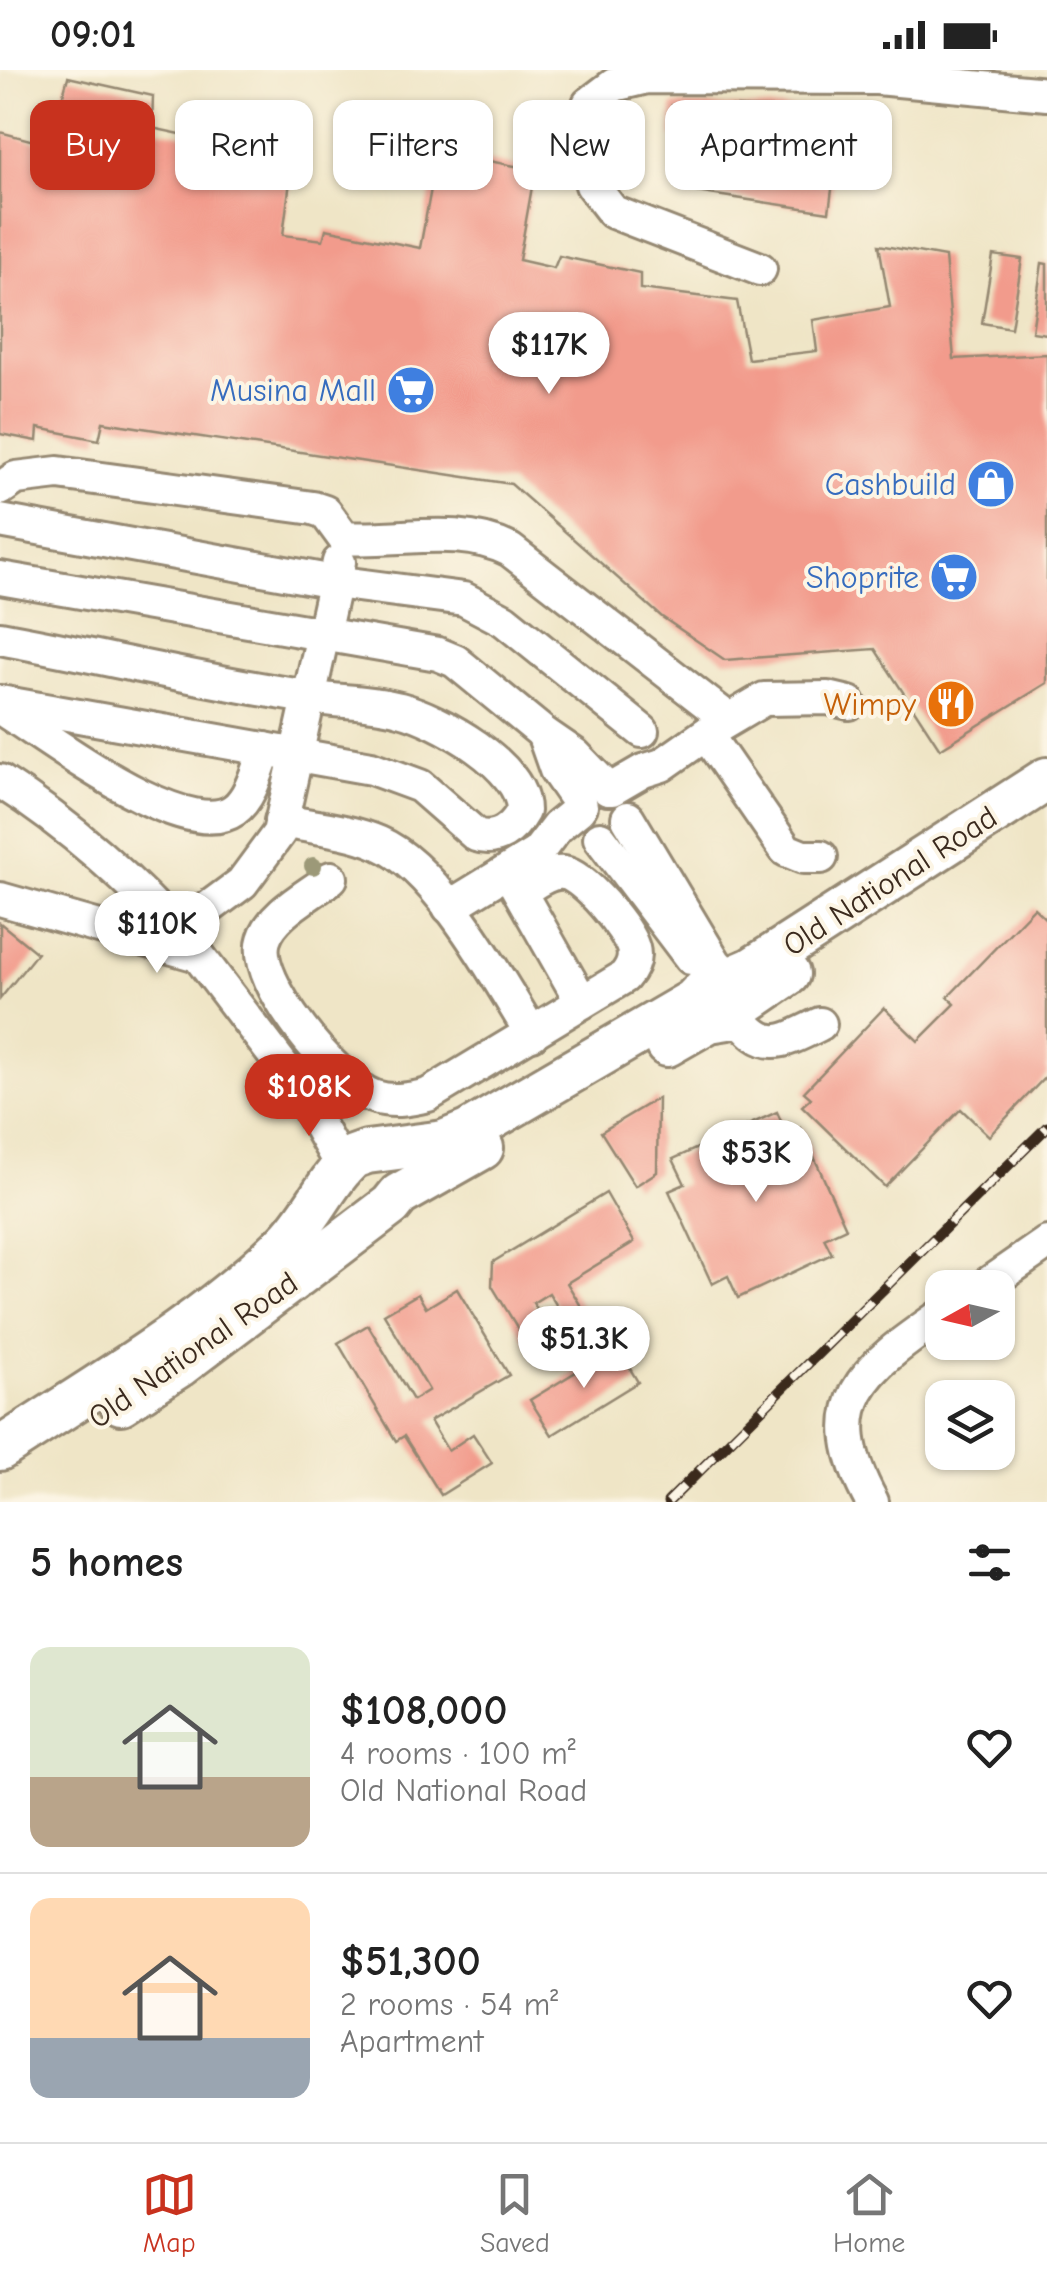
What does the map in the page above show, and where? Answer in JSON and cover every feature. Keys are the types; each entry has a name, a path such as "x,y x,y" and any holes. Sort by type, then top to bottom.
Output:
{"main road":[{"name":"Old National Road","path":"0,1482 180,1365 390,1203 709,1021 724,996 769,958 1047,779"},
{"name":"Old National Road","path":"0,1449 230,1292 287,1242 356,1161 444,1142 468,1132 724,996 1047,812"},
{"path":"356,1161 340,1186 345,1199 354,1209 367,1213 390,1203"}],"street":[{"path":"760,269 613,212 592,185 580,139 589,104 614,85 647,78 874,74 1035,86"},
{"path":"0,489 16,478 58,473 313,508 326,512 344,538 309,697 281,752 235,810 217,817 152,802 116,784 0,705"},
{"path":"0,521 334,582 464,599 504,620 642,731"},
{"path":"344,538 426,535 498,543 510,550 717,726 786,850 804,857 821,857"},
{"path":"0,578 422,650 455,661 543,733 575,754 603,812 702,973 752,1036 762,1041 802,1033 820,1024"},
{"path":"0,638 309,697 388,706 427,719 501,766 520,790 523,811 506,831 486,838 420,786 371,768 0,705"},
{"path":"514,881 537,853 571,847 603,812 651,786 662,765 764,699 828,698 850,703"},
{"path":"188,943 242,884 279,833 281,752"},
{"path":"0,781 50,813 100,854 188,943 356,1161"},
{"path":"281,822 354,835 382,844 400,856 438,892 532,1034"},
{"path":"331,878 272,924 262,946 268,977 276,994 345,1079 375,1097 410,1100 428,1095 627,974 633,961 633,947 589,887 576,876 560,872 514,881 448,907"},
{"path":"514,881 582,1002"},
{"path":"0,899 188,943"},
{"path":"1008,1270 1047,1243"},
{"path":"872,1502 858,1472 849,1434 850,1409 859,1383 883,1356 925,1327"}],"building":[{"name":"Musina Mall","path":"68,77 153,96 153,100 62,100"},
{"name":"Musina Mall","path":"155,129 175,133 175,190 289,190 283,235 323,240 326,229 420,248 431,190 493,190 493,162 513,166 513,190 531,190 519,260 554,268 559,256 640,273 640,289 737,301 748,359 817,351 813,320 890,307 879,245 945,257 954,359 1047,354 1047,683 940,749 875,649 725,660 662,617 511,484 103,422 99,440 38,428 37,441 0,434 0,132 30,140 30,190 155,190"},
{"path":"696,190 832,190 829,212"},
{"path":"993,255 1022,259 1011,328 982,323"},
{"path":"1042,263 1047,264 1047,334 1032,332"},
{"path":"1034,908 1047,920 1047,1075 989,1136 961,1109 885,1187 802,1106 811,1098 804,1092 884,1008 918,1041 955,1004 948,997"},
{"path":"0,923 37,953 0,999"},
{"path":"658,1098 657,1172 635,1186 601,1132"},
{"path":"777,1112 787,1135 801,1128 846,1228 824,1238 832,1254 738,1298 728,1276 712,1284 669,1191 685,1184 673,1159"},
{"path":"606,1193 634,1242 567,1283 599,1336 582,1347 549,1293 533,1303 558,1346 537,1360 492,1286 493,1262"},
{"path":"457,1289 509,1375 430,1421 448,1451 473,1434 492,1463 441,1495 404,1436 396,1441 338,1343 368,1325 413,1400 429,1390 384,1314 418,1294 426,1308"},
{"path":"617,1347 638,1382 552,1435 530,1400"}],"railway":[{"path":"668,1502 1047,1127"}],"place":[{"name":"Musina Mall","path":"411,390"},
{"name":"Cashbuild","path":"991,484"},
{"name":"Shoprite","path":"954,577"},
{"name":"Wimpy","path":"951,704"}]}
